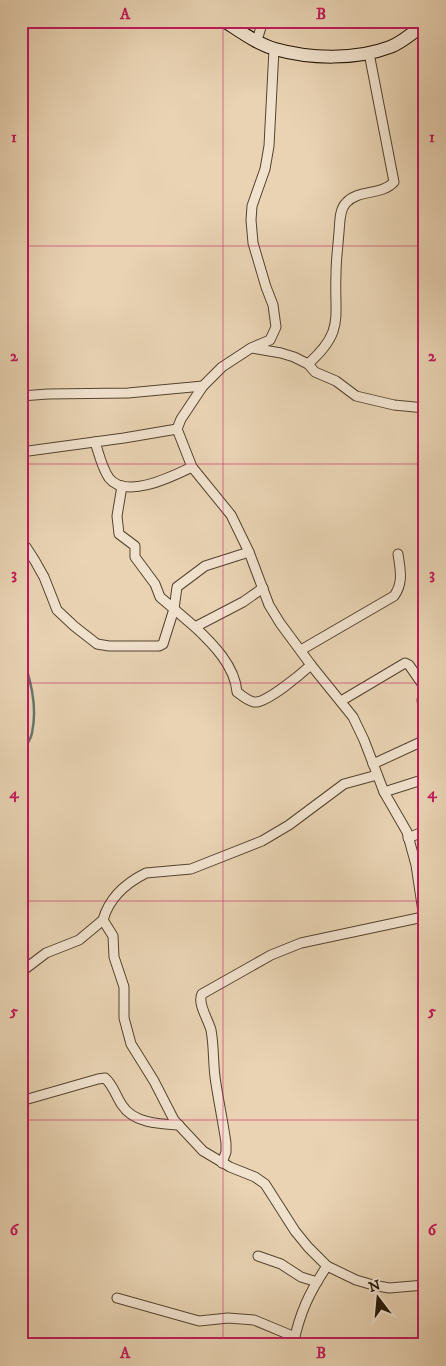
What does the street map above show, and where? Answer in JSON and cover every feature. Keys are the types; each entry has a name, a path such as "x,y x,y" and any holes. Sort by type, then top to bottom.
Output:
{"street":[{"path":"224,21 274,49 319,58 369,53 397,43 425,23"},
{"path":"257,40 263,21"},
{"path":"222,1163 226,1152 226,1143 215,1075 214,1048 208,1020 199,999 202,994 271,956 301,943 424,921 416,865 407,832 384,792 353,717 311,665 273,611 249,552 231,515 192,467 177,429 181,419 203,386 222,367 251,348 270,340 276,327 273,305 253,243 251,220 252,206 266,169 274,49"},
{"path":"308,364 324,348 336,325 336,275 341,214 345,203 355,196 378,192 389,187 394,182 378,108 369,53"},
{"path":"251,348 281,353 308,364 315,372 336,381 356,396 394,405 425,408"},
{"path":"21,396 128,393 203,386"},
{"path":"21,452 177,429"},
{"path":"96,442 102,464 110,479 127,488 148,485 192,467"},
{"path":"122,486 117,516 119,534 135,546 135,557 156,584 160,597 195,627 220,654 236,680 237,692 254,702 264,700 284,688 311,665"},
{"path":"21,545 26,547 44,577 57,610 97,644 109,646 159,646 165,640 174,609 177,587 206,566 249,552"},
{"path":"301,650 394,596 401,582 398,554"},
{"path":"195,627 243,602 263,588"},
{"path":"340,701 405,663 409,665 425,688"},
{"path":"425,695 422,700 425,717"},
{"path":"373,764 425,740"},
{"path":"21,972 46,953 79,940 103,920 106,909 112,899 140,876 191,869 262,841 289,825 344,784 377,775"},
{"path":"384,792 425,779"},
{"path":"408,838 425,831"},
{"path":"103,920 113,936 114,957 124,987 124,1018 131,1044 154,1081 167,1110 179,1126 204,1151 222,1163 237,1171 255,1177 264,1184 295,1231 327,1266 356,1280 373,1285 389,1288 425,1285"},
{"path":"21,1101 98,1078 105,1078 122,1106 128,1112 146,1121 179,1126"},
{"path":"258,1256 282,1264 302,1277 316,1282"},
{"path":"117,1298 199,1321 228,1318 254,1320 294,1341 305,1302 327,1266"}],"waterway":[{"path":"21,652 34,702 34,723 31,736 21,753"}]}
